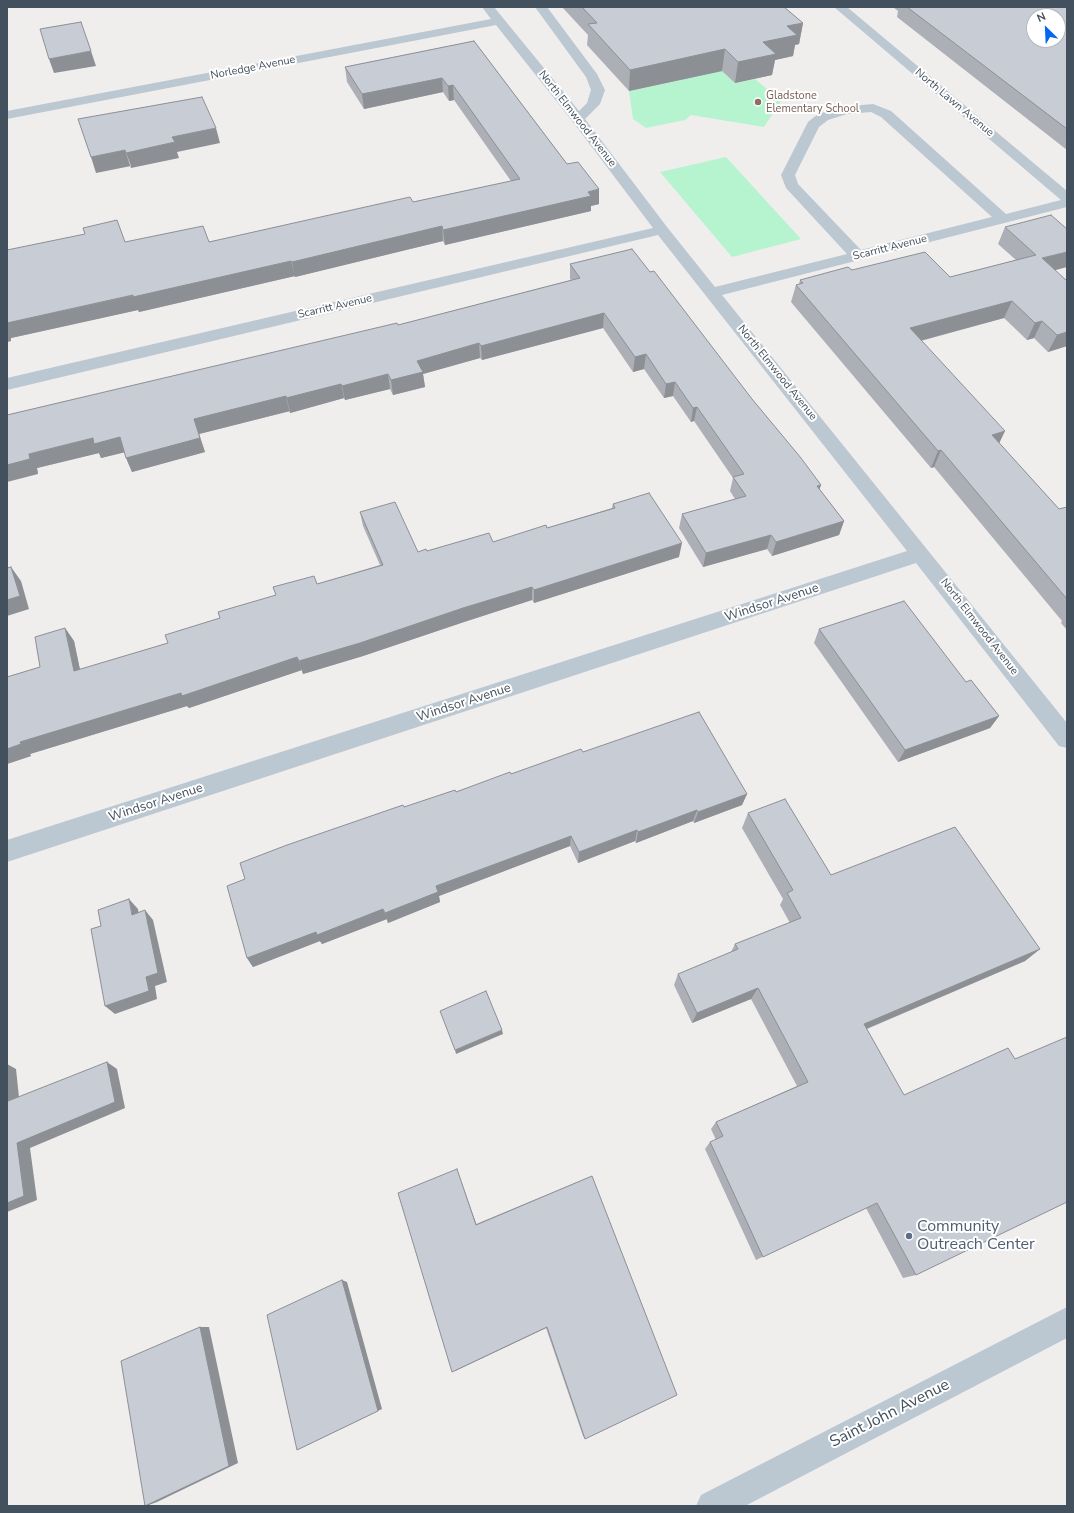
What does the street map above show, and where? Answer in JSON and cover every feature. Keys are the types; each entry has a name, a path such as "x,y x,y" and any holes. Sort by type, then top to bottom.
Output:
{"street":[{"name":"North Elmwood Avenue","path":"488,7 578,119 662,230 713,292 1067,739"},
{"path":"541,7 592,77 598,90 592,104 578,119"},
{"name":"North Lawn Avenue","path":"840,7 1067,198"},
{"name":"Norledge Avenue","path":"7,115 499,21"},
{"path":"858,256 791,186 788,176 813,125 823,117 846,110 873,108 886,114 1003,219"},
{"name":"Scarritt Avenue","path":"713,292 1067,203"},
{"name":"Scarritt Avenue","path":"7,384 662,230"},
{"name":"Windsor Avenue","path":"7,851 921,554"},
{"name":"Saint John Avenue","path":"723,1504 1067,1322"}],"green space":[{"path":"717,66 735,83 755,79 781,101 764,127 691,115 685,120 646,128 633,119 629,91 681,80"},
{"path":"726,157 801,239 732,257 660,172"}],"building":[{"path":"582,7 784,7 803,23 787,26 797,35 763,42 776,54 738,62 725,49 630,70 588,24 597,23"},
{"path":"907,7 1067,7 1067,129"},
{"path":"81,22 91,51 49,59 40,29"},
{"path":"474,41 567,164 578,162 599,189 588,192 591,196 443,230 442,226 292,262 7,323 7,250 85,234 83,228 117,220 125,242 203,226 209,242 410,197 413,202 520,179 453,85 448,86 442,78 362,94 345,67"},
{"path":"202,97 216,128 172,137 175,142 126,153 125,150 91,157 78,119"},
{"path":"1051,215 1067,229 1067,252 1042,258 1067,281 1067,332 1057,335 1042,321 1035,323 1012,301 910,328 1005,431 992,435 1059,509 1067,507 1067,599 941,450 938,451 796,285 803,283 800,280 848,267 852,270 925,252 950,277 1036,255 1005,227"},
{"path":"632,249 650,272 654,271 752,399 801,458 821,485 817,486 844,521 776,542 771,535 706,553 682,514 746,496 733,477 744,474 697,407 693,408 675,382 666,384 646,354 635,357 604,313 481,346 479,343 417,361 423,372 391,380 388,374 342,386 341,384 286,398 286,396 194,419 200,438 126,458 120,437 94,444 93,438 29,454 30,459 7,465 7,415 397,323 398,325 580,278 570,264"},
{"path":"649,493 682,543 534,590 532,587 463,608 360,643 299,661 297,657 182,696 181,693 20,742 21,744 7,749 7,677 40,667 35,637 65,628 74,671 168,643 165,635 220,618 218,612 276,595 273,587 314,576 317,584 383,565 360,512 395,502 418,552 426,549 427,551 489,533 493,542 546,525 547,528 615,508 613,504"},
{"path":"11,567 20,596 7,600 7,568"},
{"path":"904,601 966,682 971,680 999,716 905,750 819,629"},
{"path":"699,712 747,794 698,812 697,810 638,832 637,830 579,852 571,836 436,886 438,892 385,913 383,909 317,935 316,932 247,958 227,886 245,879 240,863 287,845 403,805 404,807 455,790 456,792 510,772 511,774 581,749 583,752"},
{"path":"785,799 831,875 955,827 1040,949 864,1024 904,1095 1008,1048 1015,1059 1067,1037 1067,1202 916,1275 877,1203 763,1257 710,1142 723,1136 716,1122 808,1082 758,988 697,1013 678,974 738,949 735,944 801,918 787,893 793,890 748,813"},
{"path":"129,899 132,915 145,910 158,973 146,977 149,991 105,1006 91,929 101,926 98,910"},
{"path":"486,991 502,1030 455,1050 440,1011"},
{"path":"107,1062 115,1102 17,1143 24,1196 7,1203 7,1092 8,1101"},
{"path":"457,1169 476,1225 592,1176 677,1395 585,1439 547,1327 452,1372 398,1193"},
{"path":"342,1280 378,1411 297,1450 267,1315"},
{"path":"200,1327 229,1466 145,1506 121,1361"}],"place":[{"name":"Gladstone Elementary School","path":"758,102"},
{"name":"Community Outreach Center","path":"909,1236"}]}
